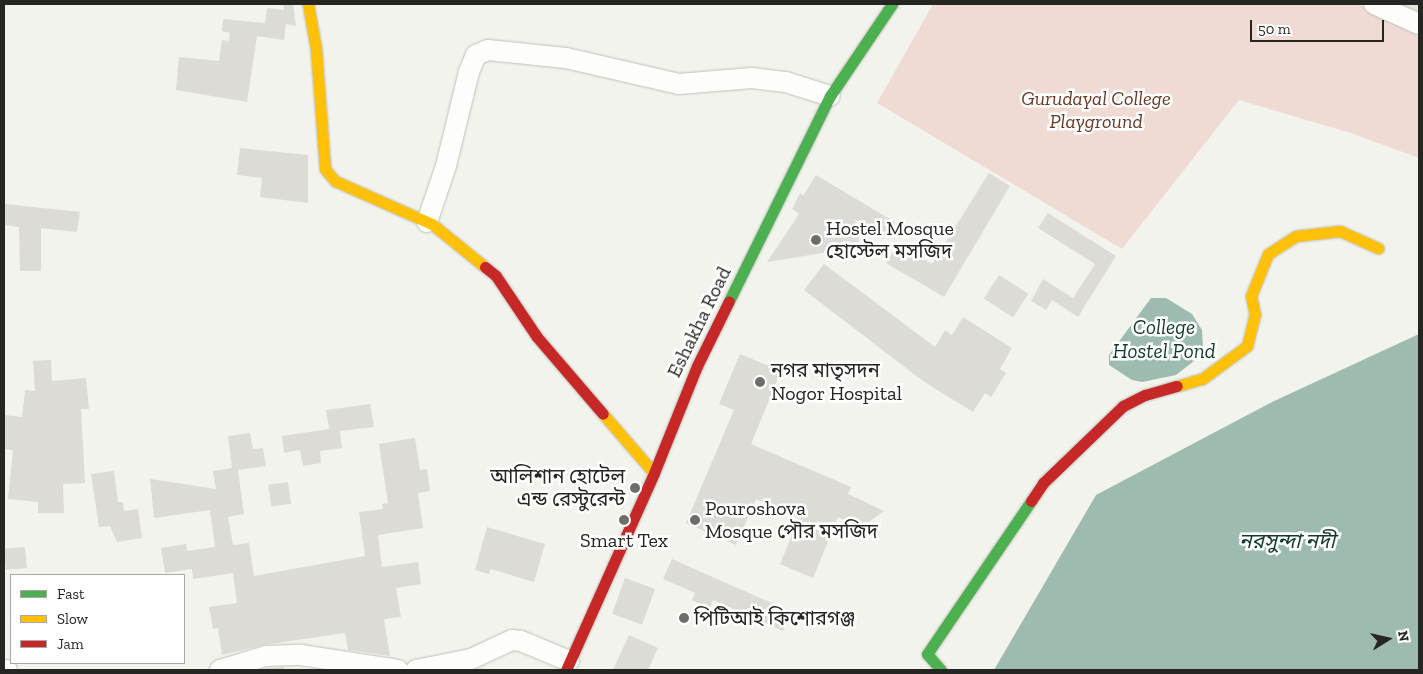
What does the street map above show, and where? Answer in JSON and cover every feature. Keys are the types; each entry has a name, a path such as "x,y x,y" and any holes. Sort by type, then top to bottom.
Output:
{"street":[{"path":"308,4 316,49 325,169 335,181 427,222 496,276 538,337 654,474"},
{"name":"Eshakha Road","path":"568,666 654,474 697,366 830,96 892,4"},
{"path":"1374,4 1419,24"},
{"path":"427,222 446,166 469,72 476,55 488,50 566,58 679,84 752,78 786,82 830,96"},
{"path":"941,670 927,654 1042,483 1116,412 1145,395 1202,379 1242,351 1254,327 1251,296 1268,254 1296,236 1340,231 1378,248"},
{"path":"416,670 471,659 512,640 521,641 568,666"},
{"path":"220,670 266,656 301,656 398,670"}],"shaded area":[{"path":"1385,4 1419,4 1419,19"}],"green space":[{"name":"Gurudayal College Playground","path":"933,4 1357,4 1419,32 1419,158 1351,133 1239,100 1122,249 877,103"}],"water":[{"name":"College Hostel Pond","path":"1151,298 1166,298 1192,314 1202,330 1203,348 1199,357 1176,375 1142,382 1132,380 1109,365 1109,355"},
{"name":"নরসুন্দা নদী","path":"1419,334 1419,670 994,670 1096,495 1272,402"}],"building":[{"path":"283,4 293,4 296,26 286,24 284,40 257,36 247,102 176,90 179,57 219,61 222,40 229,41 230,33 222,31 223,19 265,23 267,8 284,10"},
{"path":"240,148 308,155 308,203 260,197 262,178 237,175"},
{"path":"989,173 1010,186 944,297 886,263 898,244 932,264"},
{"path":"816,175 895,222 885,238 855,219 860,247 767,262 799,214 792,209 800,193 803,196"},
{"path":"5,204 80,212 77,232 41,228 41,271 20,271 19,227 4,225"},
{"path":"1048,213 1116,256 1078,317 1052,300 1046,310 1031,301 1043,279 1073,298 1095,264 1038,228"},
{"path":"824,264 935,347 945,330 952,335 963,317 1012,348 1000,369 1006,373 991,397 985,393 973,412 923,381 804,290"},
{"path":"999,275 1028,294 1013,318 984,298"},
{"path":"740,354 781,371 751,444 851,487 848,494 884,511 861,528 838,517 813,578 780,564 799,518 756,499 736,545 686,523 734,410 719,404"},
{"path":"51,360 52,381 86,378 89,409 81,409 85,483 63,484 64,513 38,513 38,502 8,499 13,450 4,449 4,415 22,417 25,390 35,391 33,361"},
{"path":"370,404 374,427 340,431 342,448 320,451 321,463 303,466 300,450 284,453 282,436 329,429 326,410"},
{"path":"250,433 253,449 263,448 266,466 238,470 244,514 228,517 233,545 249,543 254,576 365,556 359,512 383,509 382,504 388,503 379,444 415,438 420,470 427,469 430,491 418,493 423,528 378,535 382,567 418,562 421,584 396,588 401,617 384,619 390,656 348,650 345,633 263,645 222,655 218,628 213,629 209,607 237,603 233,573 193,579 192,569 165,573 161,548 186,544 187,551 215,547 210,510 154,518 150,479 216,489 213,471 232,468 228,436"},
{"path":"114,471 118,502 123,502 124,511 138,509 142,538 117,542 110,526 99,527 91,474"},
{"path":"288,482 291,504 271,507 268,485"},
{"path":"487,527 545,544 534,582 491,569 489,574 475,570"},
{"path":"25,547 27,568 6,570 4,549"},
{"path":"672,559 792,612 783,631 713,600 710,608 692,600 695,593 663,579"},
{"path":"625,578 655,589 642,625 612,614"},
{"path":"629,635 658,648 648,670 613,670"},
{"path":"284,667 284,670 260,670 268,668"}],"traffic: fast":[{"path":"729,301 830,96 892,4"},
{"path":"941,670 927,654 1031,501"}],"traffic: slow":[{"path":"308,4 316,49 325,169 335,181 432,224 485,267"},
{"path":"1177,386 1202,379 1247,346 1255,315 1251,296 1268,254 1296,236 1340,231 1378,248"},
{"path":"603,414 654,473"}],"traffic: jam":[{"path":"485,267 496,276 537,337 603,414"},
{"path":"566,670 654,473 697,366 729,301"},
{"path":"1031,501 1043,483 1123,406 1145,395 1177,386"}],"place":[{"name":"Hostel Mosque হোস্টেল মসজিদ","path":"816,240"},
{"name":"নগর মাতৃসদন Nogor Hospital","path":"760,382"},
{"name":"আলিশান হোটেল এন্ড রেস্টুরেন্ট","path":"635,488"},
{"name":"Smart Tex","path":"624,520"},
{"name":"Pouroshova Mosque পৌর মসজিদ","path":"695,520"},
{"name":"পিটিআই কিশোরগঞ্জ","path":"684,618"}]}
